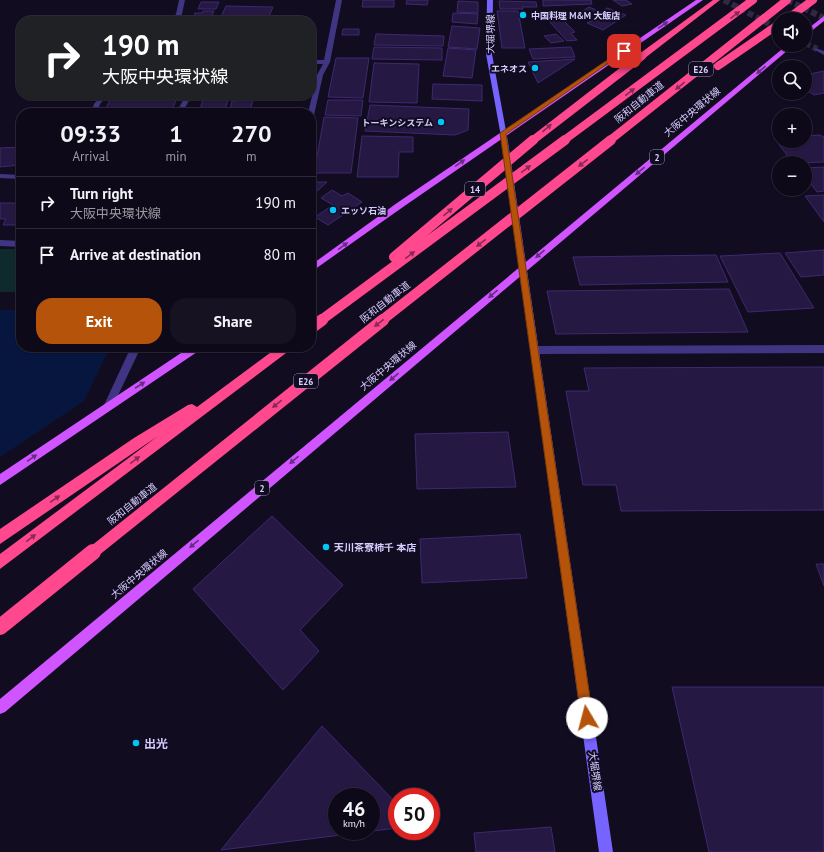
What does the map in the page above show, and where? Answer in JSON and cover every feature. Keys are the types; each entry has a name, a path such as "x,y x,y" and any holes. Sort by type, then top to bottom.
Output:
{"highway":[{"name":"14","path":"316,324 547,128 586,97 717,0"},
{"name":"阪和自動車道","path":"316,324 753,0"},
{"name":"阪和自動車道","path":"0,627 335,358 787,0"},
{"path":"797,12 813,0"},
{"name":"E26","path":"709,73 738,51 772,29"},
{"name":"E26","path":"614,138 680,95"},
{"path":"0,562 279,352"},
{"path":"0,537 138,442 259,367"}],"main road":[{"name":"大堀堺線","path":"490,0 489,54 503,133 535,350 606,852"},
{"path":"316,265 400,204 700,0"},
{"path":"812,28 824,18"},
{"name":"大阪中央環状線","path":"0,706 783,52"},
{"path":"0,480 189,352"}],"street":[{"path":"177,16 182,0"},
{"path":"316,93 320,75 327,62 339,0"},
{"path":"817,49 824,53"},
{"path":"316,62 327,62"},
{"path":"0,176 16,177"},
{"path":"0,244 16,244"},
{"path":"535,350 824,349"},
{"path":"109,405 134,352"}],"green space":[{"path":"0,249 16,249 16,292 0,292"}],"water":[{"path":"0,310 16,310 16,352 108,352 84,401 0,457"}],"building":[{"path":"363,0 394,0 394,7 362,7"},
{"path":"407,0 428,0 427,5 406,4"},
{"path":"543,0 591,0 592,4 543,6"},
{"path":"613,0 626,0 632,4 622,6"},
{"path":"458,1 478,2 478,13 457,12"},
{"path":"499,1 536,2 537,7 522,7 523,9 500,9"},
{"path":"201,2 219,2 216,9 198,9"},
{"path":"226,6 273,7 269,16 221,16"},
{"path":"589,7 601,12 607,8 626,15 603,30 587,23 593,20 578,14"},
{"path":"203,11 214,11 212,16 194,16 195,13 202,13"},
{"path":"497,11 518,11 525,48 502,48"},
{"path":"453,13 478,14 477,24 452,22"},
{"path":"562,19 575,32 571,33 577,40 567,41 549,21"},
{"path":"452,26 480,28 477,49 448,47"},
{"path":"343,29 359,29 359,35 342,35"},
{"path":"376,34 444,36 443,46 374,45"},
{"path":"556,34 564,41 551,43 544,36"},
{"path":"374,47 442,48 442,60 372,59"},
{"path":"571,47 575,57 533,59 529,49"},
{"path":"448,48 476,50 472,78 443,76"},
{"path":"336,58 369,58 363,98 328,97"},
{"path":"575,59 538,83 528,62"},
{"path":"374,63 419,64 417,103 369,102"},
{"path":"824,71 824,93 814,95 812,94 812,74"},
{"path":"433,84 482,85 482,101 432,99"},
{"path":"110,100 176,100 173,108 106,108"},
{"path":"203,100 228,100 225,108 200,108"},
{"path":"253,100 251,108 230,108 232,101"},
{"path":"328,100 363,100 361,116 325,115"},
{"path":"370,105 469,109 468,130 455,135 365,131"},
{"path":"324,117 358,118 351,173 316,173 316,162"},
{"path":"820,135 824,137 824,162 812,162 812,156 788,156 782,148 812,148 812,136"},
{"path":"362,136 413,137 413,152 399,152 398,177 357,177"},
{"path":"16,147 16,165 0,167 0,148"},
{"path":"824,167 824,191 817,192 812,185 812,168"},
{"path":"316,182 327,182 316,192"},
{"path":"332,190 342,196 348,193 362,202 328,225 316,216 333,205 321,198"},
{"path":"824,195 824,222 805,196"},
{"path":"0,203 16,203 16,225 3,225 6,219 0,219"},
{"path":"824,250 824,275 801,277 785,253"},
{"path":"780,253 814,308 748,312 720,256"},
{"path":"716,255 728,282 580,285 573,257"},
{"path":"729,289 748,332 556,334 547,291"},
{"path":"824,367 824,510 621,511 616,485 583,485 566,391 589,391 584,368"},
{"path":"508,432 516,487 417,489 415,434"},
{"path":"272,516 343,585 300,630 319,651 283,690 193,589"},
{"path":"520,534 527,578 422,583 420,539"},
{"path":"816,564 824,564 824,586"},
{"path":"672,687 824,687 824,852 709,852"},
{"path":"322,726 388,795 388,829 380,830 380,788 328,788 328,837 221,850"},
{"path":"551,827 555,852 476,852 474,833"}],"tunnel":[{"path":"724,0 772,25"},
{"path":"787,0 824,18"},
{"path":"812,46 817,49"}],"place":[{"name":"中国料理 M&M 大飯店","path":"523,15"},
{"name":"エネオス","path":"535,68"},
{"name":"トーキンシステム","path":"441,122"},
{"name":"エッソ石油","path":"333,210"},
{"name":"天川茶寮柿千 本店","path":"326,547"},
{"name":"出光","path":"136,743"}],"route":[{"path":"587,718 508,158 503,133 624,51"}]}
